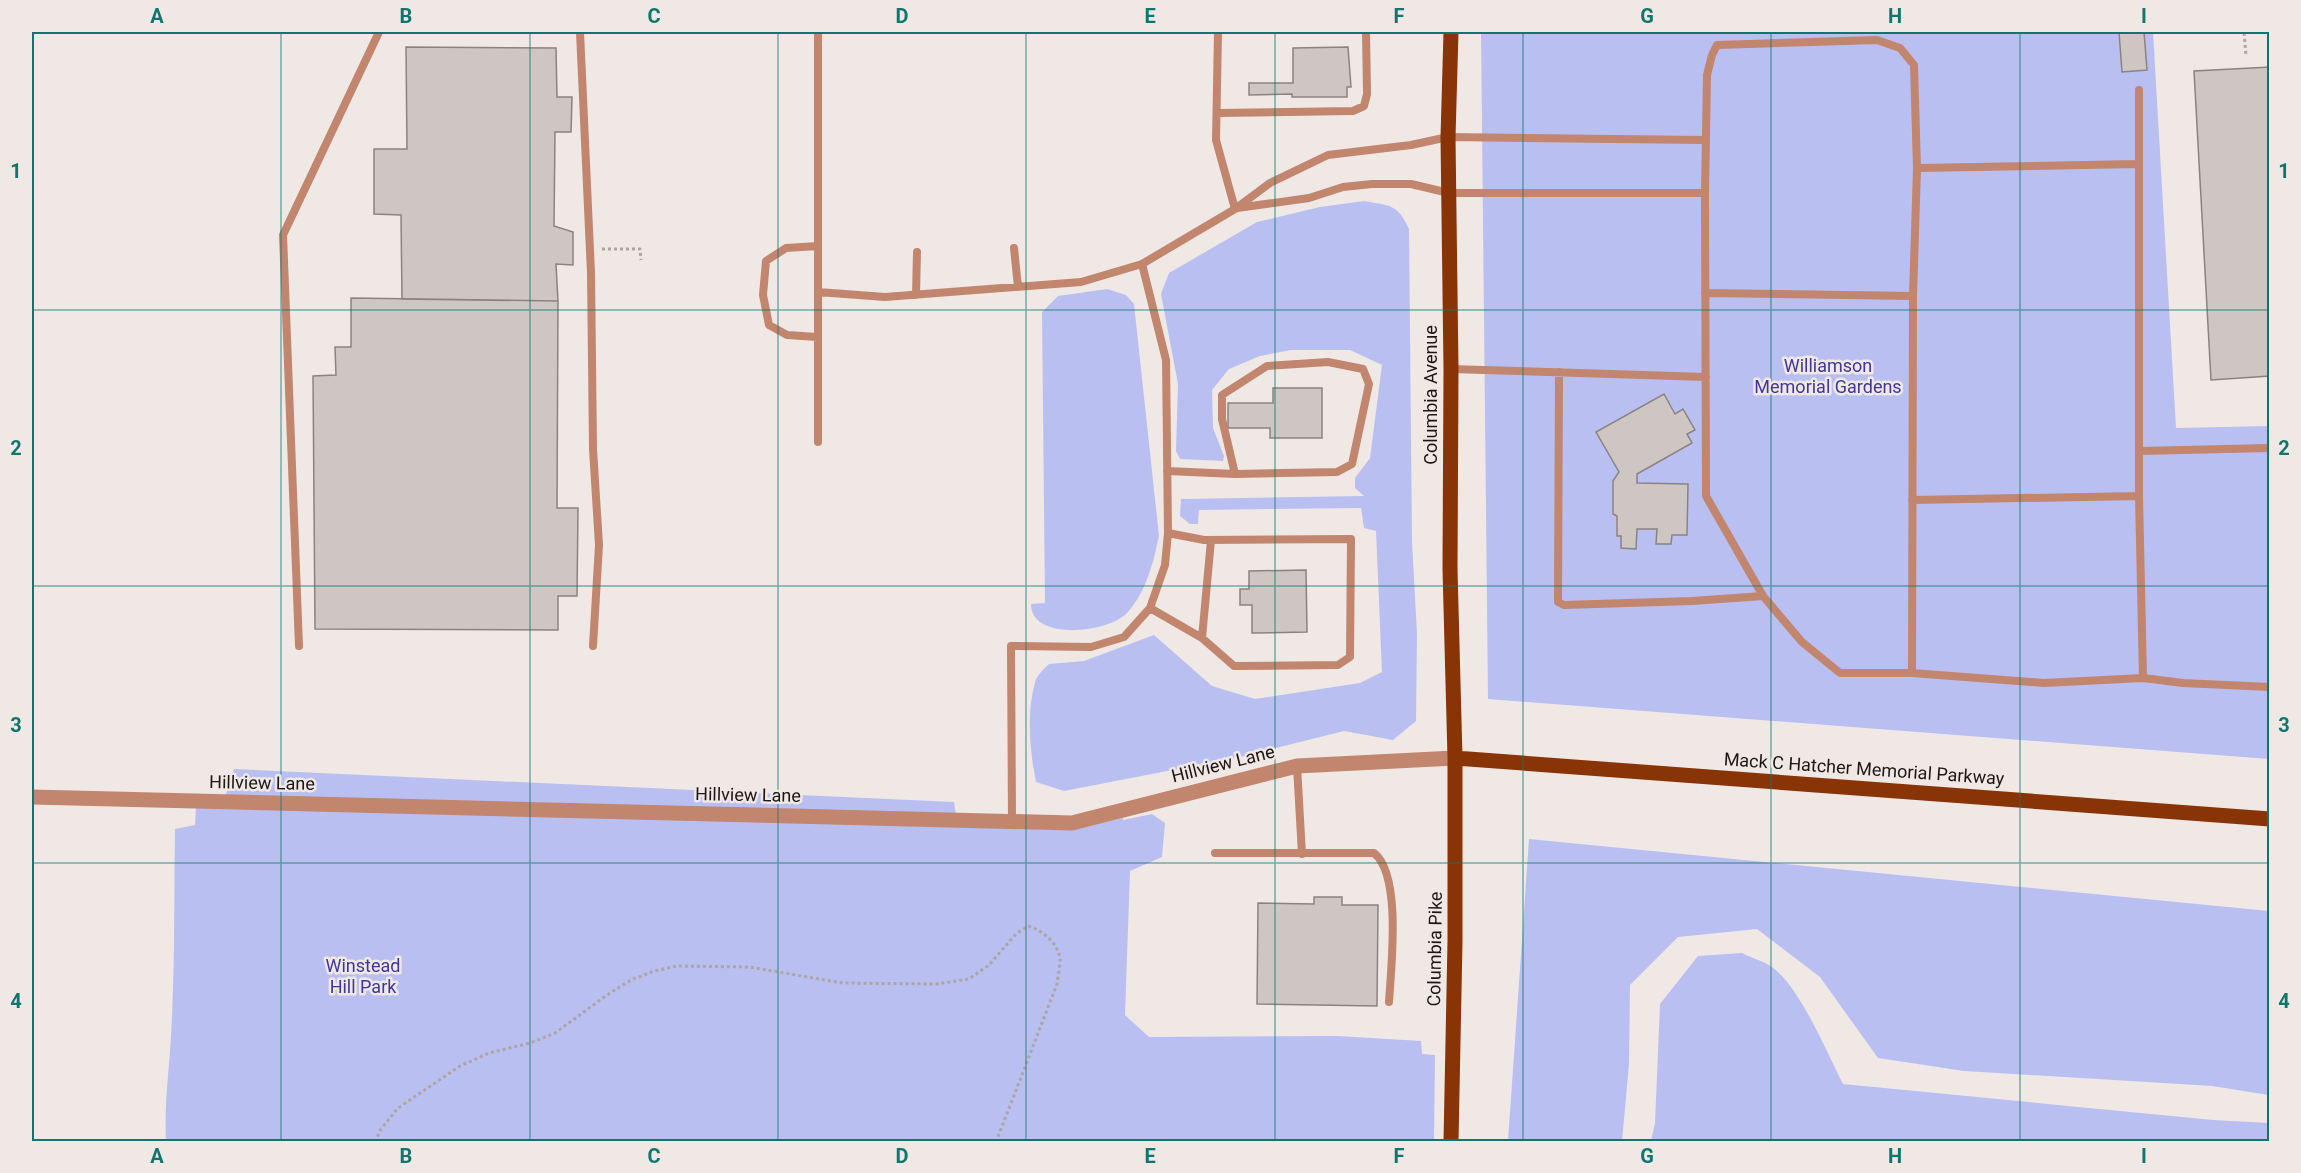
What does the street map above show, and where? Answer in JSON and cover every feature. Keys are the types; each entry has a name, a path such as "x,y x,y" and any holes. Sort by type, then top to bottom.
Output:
{"main road":[{"name":"Columbia Avenue","path":"1451,32 1448,137 1451,369 1450,569 1455,758"},
{"name":"Mack C Hatcher Memorial Parkway","path":"1455,758 2270,819"},
{"name":"Columbia Pike","path":"1451,1142 1455,941 1455,758"}],"street":[{"name":"Hillview Lane","path":"32,797 1076,822 1297,766 1455,758"}],"lane":[{"path":"299,646 283,235 379,32"},
{"path":"580,32 590,249 593,449 598,545 593,646"},
{"path":"818,32 818,442"},
{"path":"1218,32 1216,140 1235,208"},
{"path":"1217,113 1353,111 1364,106 1367,94 1366,32"},
{"path":"1912,673 1913,296 1917,168 1914,65 1900,48 1877,40 1717,45 1707,75 1706,496 1763,596 1802,642 1840,672 1912,673 2044,682 2143,678 2183,683 2270,687"},
{"path":"2139,90 2139,495 2143,678"},
{"path":"818,292 885,297 1082,282 1142,264 1235,208 1270,183 1328,155 1411,145 1448,137 1706,140"},
{"path":"1917,168 2139,164"},
{"path":"1235,208 1309,198 1343,187 1372,184 1411,184 1449,193 1705,193"},
{"path":"817,337 787,335 769,325 763,295 766,261 786,248 818,246"},
{"path":"1014,248 1018,287"},
{"path":"916,295 917,252"},
{"path":"1012,821 1011,646 1091,647 1124,637 1150,608 1165,565 1168,533 1166,360 1142,264"},
{"path":"1705,293 1913,296"},
{"path":"1167,471 1235,474 1337,472 1352,464 1369,384 1363,369 1328,362 1267,366 1222,395 1222,419 1235,474"},
{"path":"1451,369 1706,377"},
{"path":"1559,372 1558,602 1564,605 1763,596"},
{"path":"2139,451 2270,448"},
{"path":"1912,500 2139,495"},
{"path":"1150,608 1202,638 1234,666 1338,665 1350,657 1351,539 1211,540 1168,533"},
{"path":"1202,638 1211,540"},
{"path":"1297,766 1302,854"},
{"path":"1215,853 1374,853 1382,860 1393,911 1389,1002"}],"path":[{"path":"2244,33 2246,55"},
{"path":"590,249 640,249 641,260"},
{"path":"375,1142 381,1129 398,1108 460,1066 489,1053 530,1043 555,1033 607,995 631,980 654,971 677,966 749,967 843,982 937,984 969,979 989,964 1016,934 1028,926 1039,929 1049,938 1060,957 1057,984 996,1142"}],"green space":[{"name":"Williamson Memorial Gardens","path":"1481,32 2153,32 2176,428 2269,426 2269,759 1488,699"},
{"path":"1364,201 1392,207 1401,214 1409,229 1412,542 1417,634 1416,721 1393,740 1344,731 1240,757 1064,791 1036,782 1031,746 1032,695 1036,680 1049,664 1084,661 1154,635 1212,686 1255,699 1360,683 1382,672 1376,531 1364,528 1361,508 1199,510 1198,524 1190,524 1180,516 1181,499 1364,496 1355,488 1355,478 1370,458 1382,365 1350,350 1291,350 1260,356 1229,369 1212,390 1213,428 1224,456 1223,461 1180,459 1176,451 1178,384 1161,294 1169,273 1257,222 1320,207"},
{"path":"1107,289 1126,295 1134,304 1159,536 1145,585 1128,612 1119,619 1089,629 1057,629 1044,624 1034,616 1031,604 1045,603 1042,312 1058,296"},
{"name":"Winstead Hill Park","path":"234,769 954,802 958,827 1072,830 1152,814 1165,823 1162,857 1130,871 1125,1015 1149,1037 1338,1036 1421,1041 1422,1054 1435,1055 1434,1141 166,1142 173,984 175,829 195,825 196,807 222,807"},
{"path":"1529,839 2269,911 2269,1095 2212,1086 1964,1071 1878,1058 1820,977 1757,929 1678,937 1630,985 1629,1064 1622,1141 1508,1141"},
{"path":"1742,953 1772,967 1793,989 1812,1021 1843,1084 2213,1120 2269,1123 2269,1141 1651,1141 1655,1123 1660,1004 1698,956"}],"building":[{"path":"2119,32 2144,32 2147,70 2122,72"},
{"path":"406,47 556,48 557,97 572,97 571,132 555,132 554,226 573,232 573,265 556,264 558,301 402,299 401,215 374,214 374,149 407,149"},
{"path":"1348,47 1351,87 1347,87 1347,97 1292,97 1292,94 1249,95 1249,83 1293,83 1293,48"},
{"path":"2270,67 2270,376 2211,380 2194,71"},
{"path":"351,298 558,301 557,508 578,508 577,596 558,596 558,630 315,629 313,376 336,375 335,347 351,347"},
{"path":"1273,388 1322,388 1322,438 1270,438 1270,428 1228,428 1228,403 1273,403"},
{"path":"1664,394 1675,414 1683,409 1695,430 1687,434 1692,443 1637,474 1637,483 1688,484 1687,535 1672,535 1671,544 1656,544 1657,529 1637,529 1636,549 1621,548 1621,536 1617,536 1617,516 1613,514 1613,481 1619,472 1596,432"},
{"path":"1306,570 1307,632 1252,633 1252,605 1240,605 1240,589 1249,589 1249,571"},
{"path":"1314,897 1342,897 1342,905 1378,905 1377,1006 1257,1004 1258,903 1314,904"}]}
